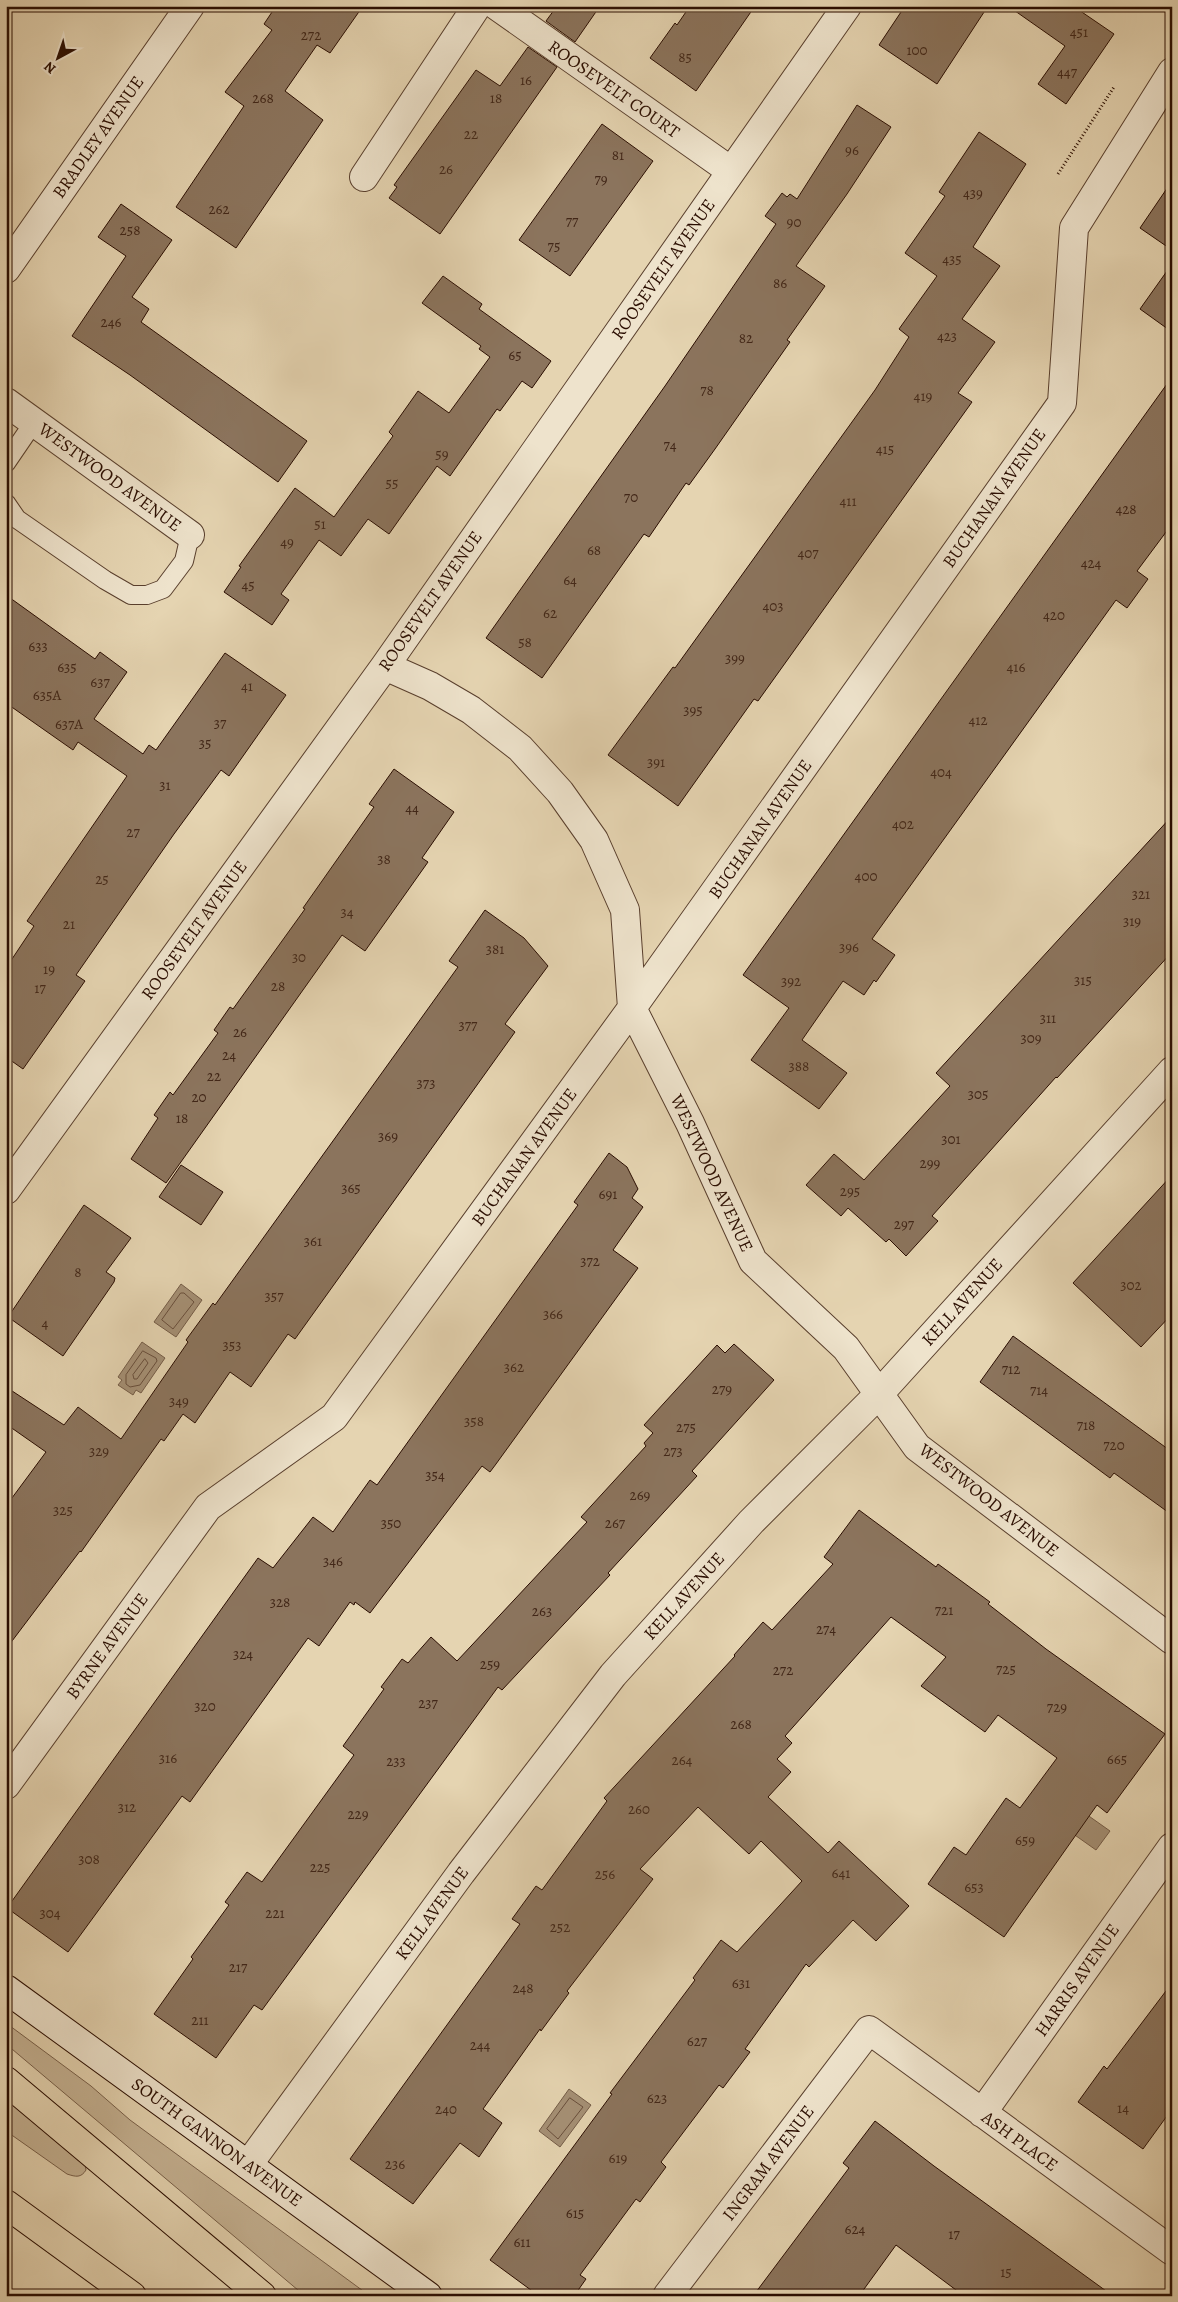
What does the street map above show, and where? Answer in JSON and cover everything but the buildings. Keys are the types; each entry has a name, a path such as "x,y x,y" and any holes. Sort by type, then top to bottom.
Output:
{"highway":[{"path":"6,2081 262,2296"},
{"path":"6,2204 132,2296"}],"street":[{"name":"BRADLEY AVENUE","path":"6,269 190,6"},
{"path":"364,177 477,6"},
{"name":"ROOSEVELT COURT","path":"497,6 731,171"},
{"name":"ROOSEVELT AVENUE","path":"6,1190 384,666 847,6"},
{"name":"BUCHANAN AVENUE","path":"208,1507 334,1417 632,1008 1062,403 1074,228 1172,72"},
{"name":"WESTWOOD AVENUE","path":"6,402 190,534"},
{"name":"WESTWOOD AVENUE","path":"384,666 430,686 471,710 520,748 560,792 594,840 625,910 632,1008 690,1123 754,1261 846,1348 917,1447 1172,1640"},
{"name":"KELL AVENUE","path":"248,2165 461,1873 613,1675 751,1522 879,1394 1172,1071"},
{"name":"BYRNE AVENUE","path":"6,1785 208,1507"},
{"name":"HARRIS AVENUE","path":"982,2113 1172,1847"},
{"name":"SOUTH GANNON AVENUE","path":"6,1989 428,2296"},
{"name":"ASH PLACE","path":"869,2030 1172,2251"},
{"name":"INGRAM AVENUE","path":"667,2296 869,2030"}],"lane":[{"path":"6,463 34,422"},
{"path":"6,503 17,519 105,580 131,595 147,595 163,589 184,561 190,534"}],"path":[{"path":"1058,174 1114,87"}],"shaded area":[{"path":"6,2023 91,2086 130,2120 370,2296 305,2296 6,2044"},
{"path":"6,2098 85,2164 86,2170 84,2173 78,2176 67,2174 6,2131"}],"water":[{"path":"181,1284 202,1300 176,1337 154,1322"},
{"path":"142,1342 165,1358 141,1393 136,1390 133,1395 118,1385 122,1380 118,1377"},
{"path":"1069,1802 1110,1831 1096,1850 1055,1821"},
{"path":"569,2089 591,2105 560,2147 539,2131"}]}
